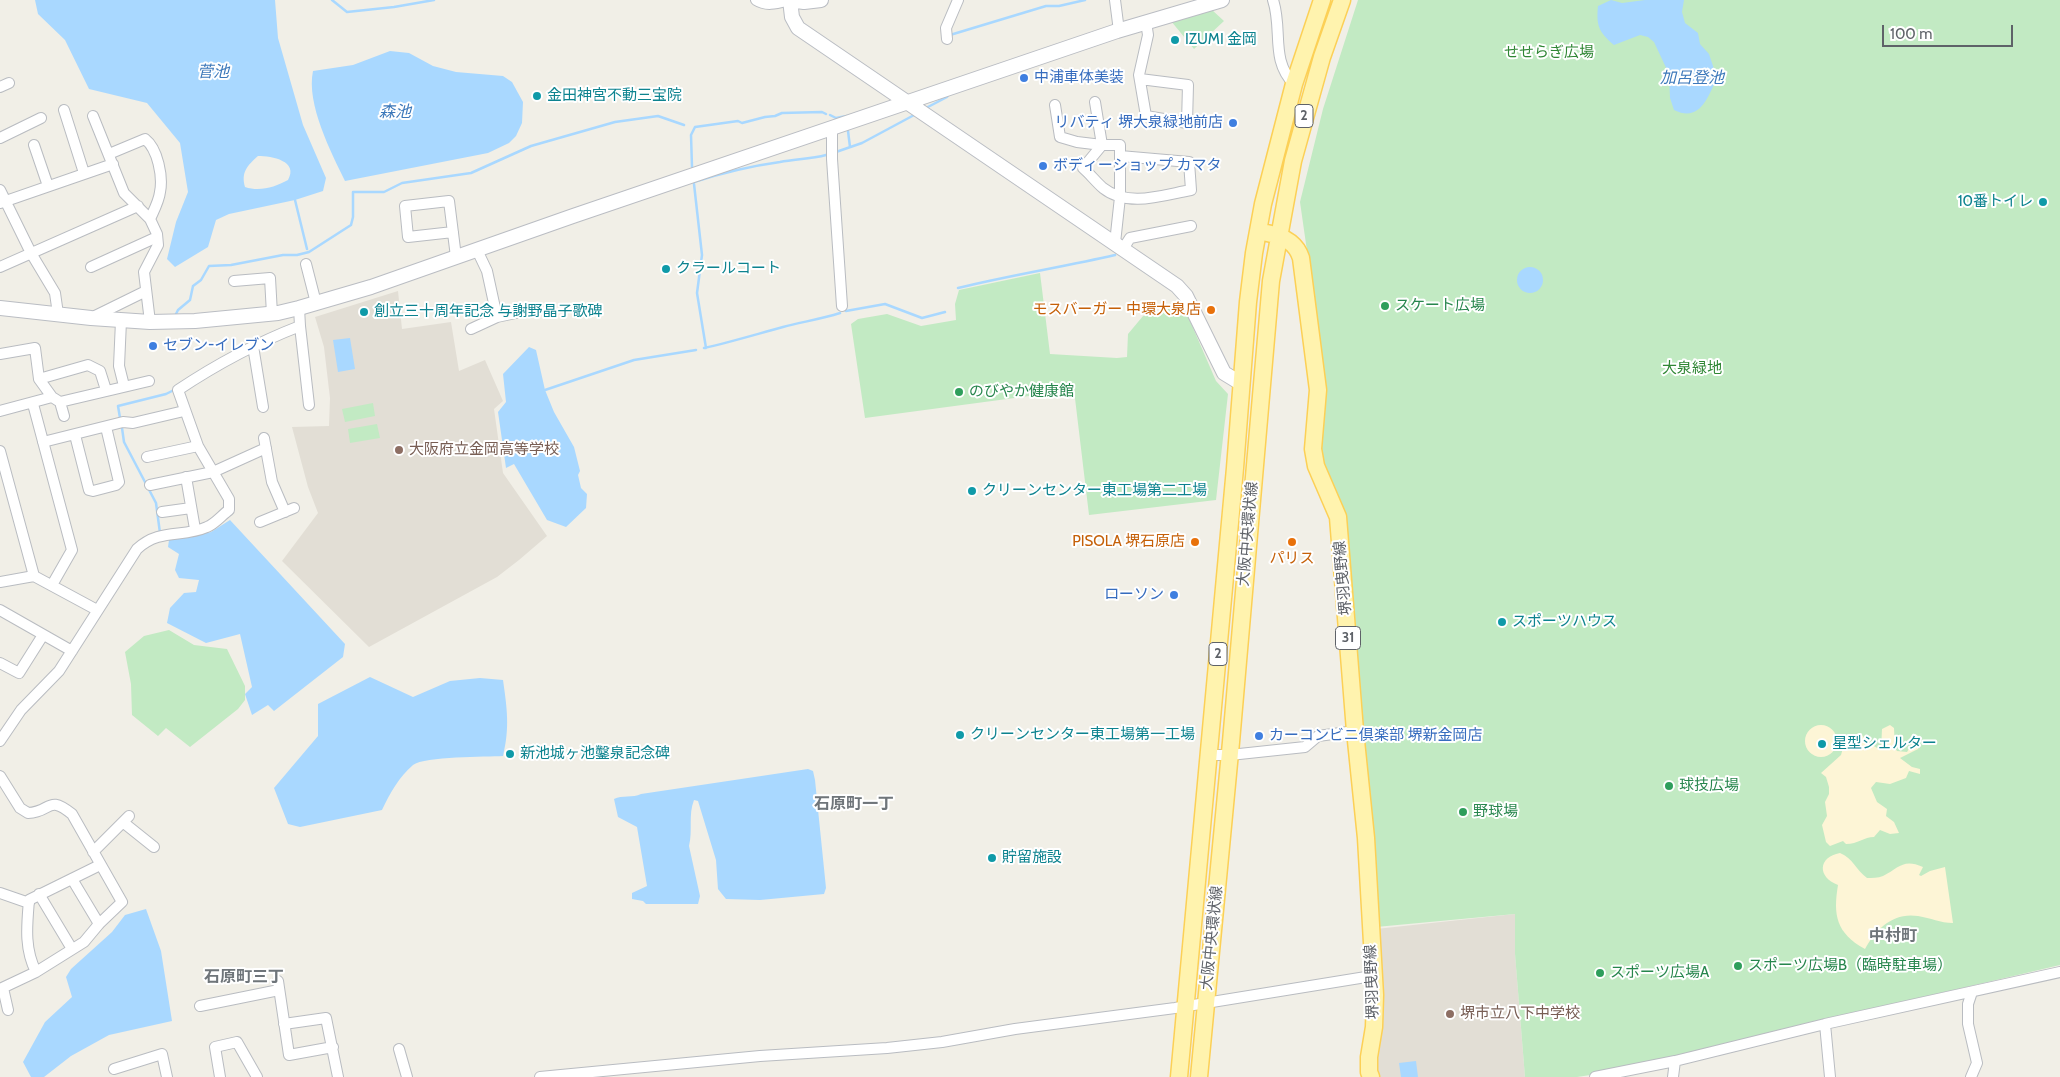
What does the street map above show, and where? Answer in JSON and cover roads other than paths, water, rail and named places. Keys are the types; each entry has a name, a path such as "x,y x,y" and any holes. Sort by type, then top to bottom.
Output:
{"main road":[{"name":"大阪中央環状線","path":"1179,1077 1248,302 1263,204 1294,84 1322,0"},
{"name":"大阪中央環状線","path":"1199,1077 1230,755 1271,281 1293,161 1307,106 1342,0"},
{"path":"1258,232 1278,235"},
{"name":"堺羽曳野線","path":"1278,235 1293,243 1301,258 1318,390 1313,449 1316,466 1338,517 1355,731 1366,838 1372,976 1375,995 1374,1027 1369,1057 1371,1077"}],"street":[{"path":"756,0 763,4 790,0 804,2 821,0"},
{"path":"790,0 792,17 798,28 1177,286 1186,296 1224,373 1242,384"},
{"path":"947,38 946,28 958,0"},
{"path":"1115,0 1119,31"},
{"path":"0,308 121,321 150,322 195,321 272,314 299,308 371,287 832,127 1119,31 1222,0"},
{"path":"1272,0 1279,34 1280,63 1285,75 1294,84"},
{"path":"1140,79 1188,85 1187,123 1146,116 1140,79 1148,35 1146,22"},
{"path":"1095,102 1102,145 1083,168 1103,188 1120,197 1139,199 1191,190 1190,162 1120,156"},
{"path":"1055,105 1060,137 1077,142 1120,145 1119,246"},
{"path":"64,110 84,174"},
{"path":"93,116 124,193 150,219 157,237 158,245 144,272 150,322"},
{"path":"0,138 41,118"},
{"path":"832,127 832,158 842,306"},
{"path":"2,202 84,174 145,139 150,143 158,162 161,184 160,194 150,219"},
{"path":"34,145 48,186"},
{"path":"0,190 2,202 55,294 58,314"},
{"path":"453,232 408,237 405,206 449,201 453,232 456,257"},
{"path":"0,267 138,206"},
{"path":"1119,246 1130,238 1191,226"},
{"path":"91,267 157,237"},
{"path":"477,250 487,271 496,317"},
{"path":"306,264 316,303"},
{"path":"234,281 270,278 272,314"},
{"path":"91,318 146,291"},
{"path":"299,308 309,405"},
{"path":"471,329 496,317 530,310"},
{"path":"121,321 119,366 124,386"},
{"path":"0,741 20,710 59,671 137,549 146,540 207,527 229,510 229,499 198,446 184,412 178,390 210,368 253,346 300,326"},
{"path":"253,346 263,407"},
{"path":"0,354 35,348 39,379 56,400 64,416"},
{"path":"39,379 88,365 100,371 106,390"},
{"path":"0,411 149,380"},
{"path":"33,404 72,550 52,585"},
{"path":"43,442 123,422 133,423 184,412"},
{"path":"75,435 89,490 93,491 116,485 120,482 106,427"},
{"path":"150,485 212,472 265,443 272,482 289,510 260,522"},
{"path":"147,457 198,446"},
{"path":"0,451 34,576"},
{"path":"186,477 195,529"},
{"path":"162,512 191,508"},
{"path":"0,587 0,582 34,576 97,610"},
{"path":"0,610 72,651"},
{"path":"0,663 19,673 43,635"},
{"path":"1209,755 1230,755 1305,747 1318,736 1355,731"},
{"path":"0,776 20,808 28,813 37,813 52,804 60,804 72,814 122,902 99,924 84,942 36,972 1,988 8,1010"},
{"path":"93,852 127,819 154,847"},
{"path":"36,972 26,943 29,900 100,865"},
{"path":"72,879 99,924"},
{"path":"0,893 29,902"},
{"path":"40,894 72,949"},
{"path":"1595,1077 1675,1061 1825,1024 2060,972"},
{"path":"540,1077 639,1072 942,1042 1015,1029 1372,976"},
{"path":"200,1006 278,986 289,1056 333,1047"},
{"path":"1970,1077 1977,1063 1968,1024 1968,1004 1972,992"},
{"path":"284,1024 326,1018 338,1077"},
{"path":"1825,1024 1830,1077"},
{"path":"220,1077 215,1047 237,1042 257,1077"},
{"path":"399,1048 408,1077"},
{"path":"114,1069 162,1054 167,1077"},
{"path":"1673,1077 1675,1061"}],"water":[{"name":"菅池","path":"35,0 275,0 278,38 303,125 326,178 323,191 295,200 229,214 216,220 208,247 175,267 167,259 176,222 188,192 180,143 147,103 89,89 65,40 38,14","holes":["258,156 264,156 287,164 290,168 288,180 267,188 245,187 244,173"]},
{"name":"加呂登池","path":"1611,0 1622,3 1645,0 1684,0 1682,12 1685,23 1698,33 1700,44 1709,54 1717,78 1706,100 1697,111 1683,113 1674,110 1670,98 1669,74 1654,42 1648,37 1640,35 1614,45 1605,36 1598,24 1598,6"},
{"name":"森池","path":"390,51 409,53 433,66 456,72 503,76 512,82 523,102 522,123 516,136 509,143 488,153 345,181 316,113 312,84 313,71 353,65"},
{"path":"1530,267 1539,271 1543,280 1539,289 1530,293 1521,289 1517,280 1521,271"},
{"path":"350,338 355,369 338,372 333,340"},
{"path":"529,347 536,350 545,390 554,412 574,447 580,471 578,475 581,488 587,494 586,508 566,527 547,520 514,464 506,468 498,412 506,402 503,374"},
{"path":"230,520 345,644 343,657 274,711 268,705 252,715 245,694 252,687 240,634 206,643 167,623 170,608 184,593 196,592 199,580 179,578 175,570 179,554 168,547 169,540 211,532"},
{"path":"370,677 413,697 450,681 480,678 503,680 507,709 507,727 503,756 442,758 420,762 413,765 399,780 382,810 300,827 288,824 274,788 318,736 318,704"},
{"path":"808,769 813,771 815,780 826,888 824,894 760,900 726,899 718,889 716,860 698,801 694,800 691,811 689,846 700,896 698,904 646,904 643,901 632,899 632,893 647,886 637,827 618,817 614,799"},
{"path":"146,909 161,951 172,1021 109,1035 71,1056 44,1077 31,1077 23,1062 45,1022 72,997 66,977 71,969 112,932 125,915"},
{"path":"1416,1061 1418,1077 1401,1077 1399,1063"}],"waterway":[{"path":"332,0 347,12 434,0"},
{"path":"950,35 1046,6 1059,6 1085,0"},
{"path":"926,108 947,97 949,93"},
{"path":"692,167 691,135 695,127 738,121 742,123 782,113 822,112 826,114"},
{"path":"836,152 862,143 916,114"},
{"path":"830,115 836,118 847,116"},
{"path":"175,316 178,310 190,300 193,286 201,280 209,266 231,265 309,252 351,225 353,217 353,192 384,192 402,183 471,173 531,146 615,122 658,116 684,125"},
{"path":"848,131 850,147"},
{"path":"694,182 747,168 826,155"},
{"path":"694,184 702,255 697,293 706,348"},
{"path":"295,200 307,249"},
{"path":"958,288 1115,255"},
{"path":"846,311 885,304 922,318 945,312"},
{"path":"704,348 840,313"},
{"path":"545,390 634,360 696,350"},
{"path":"120,418 118,406 166,394 174,390"},
{"path":"122,428 124,442 156,503 160,533"}],"place":[{"name":"IZUMI 金岡","path":"1175,40"},
{"name":"中浦車体美装","path":"1024,78"},
{"name":"金田神宮不動三宝院","path":"537,96"},
{"name":"リバティ 堺大泉緑地前店","path":"1233,123"},
{"name":"ボディーショップ カマタ","path":"1043,166"},
{"name":"10番トイレ","path":"2043,202"},
{"name":"クラールコート","path":"666,269"},
{"name":"スケート広場","path":"1385,306"},
{"name":"モスバーガー 中環大泉店","path":"1211,310"},
{"name":"創立三十周年記念 与謝野晶子歌碑","path":"364,312"},
{"name":"セブン-イレブン","path":"153,346"},
{"name":"のびやか健康館","path":"959,392"},
{"name":"大阪府立金岡高等学校","path":"399,450"},
{"name":"クリーンセンター東工場第二工場","path":"972,491"},
{"name":"PISOLA 堺石原店","path":"1195,542"},
{"name":"パリス","path":"1292,542"},
{"name":"ローソン","path":"1174,595"},
{"name":"スポーツハウス","path":"1502,622"},
{"name":"クリーンセンター東工場第一工場","path":"960,735"},
{"name":"カーコンビニ倶楽部 堺新金岡店","path":"1259,736"},
{"name":"星型シェルター","path":"1822,744"},
{"name":"新池城ヶ池鑿泉記念碑","path":"510,754"},
{"name":"球技広場","path":"1669,786"},
{"name":"野球場","path":"1463,812"},
{"name":"貯留施設","path":"992,858"},
{"name":"スポーツ広場B（臨時駐車場）","path":"1738,966"},
{"name":"スポーツ広場A","path":"1600,973"},
{"name":"堺市立八下中学校","path":"1450,1014"}],"district":[{"name":"石原町一丁","path":"854,804"},
{"name":"中村町","path":"1893,936"},
{"name":"石原町三丁","path":"244,977"}],"park label":[{"name":"せせらぎ広場","path":"1549,53"},
{"name":"大泉緑地","path":"1692,369"}]}
